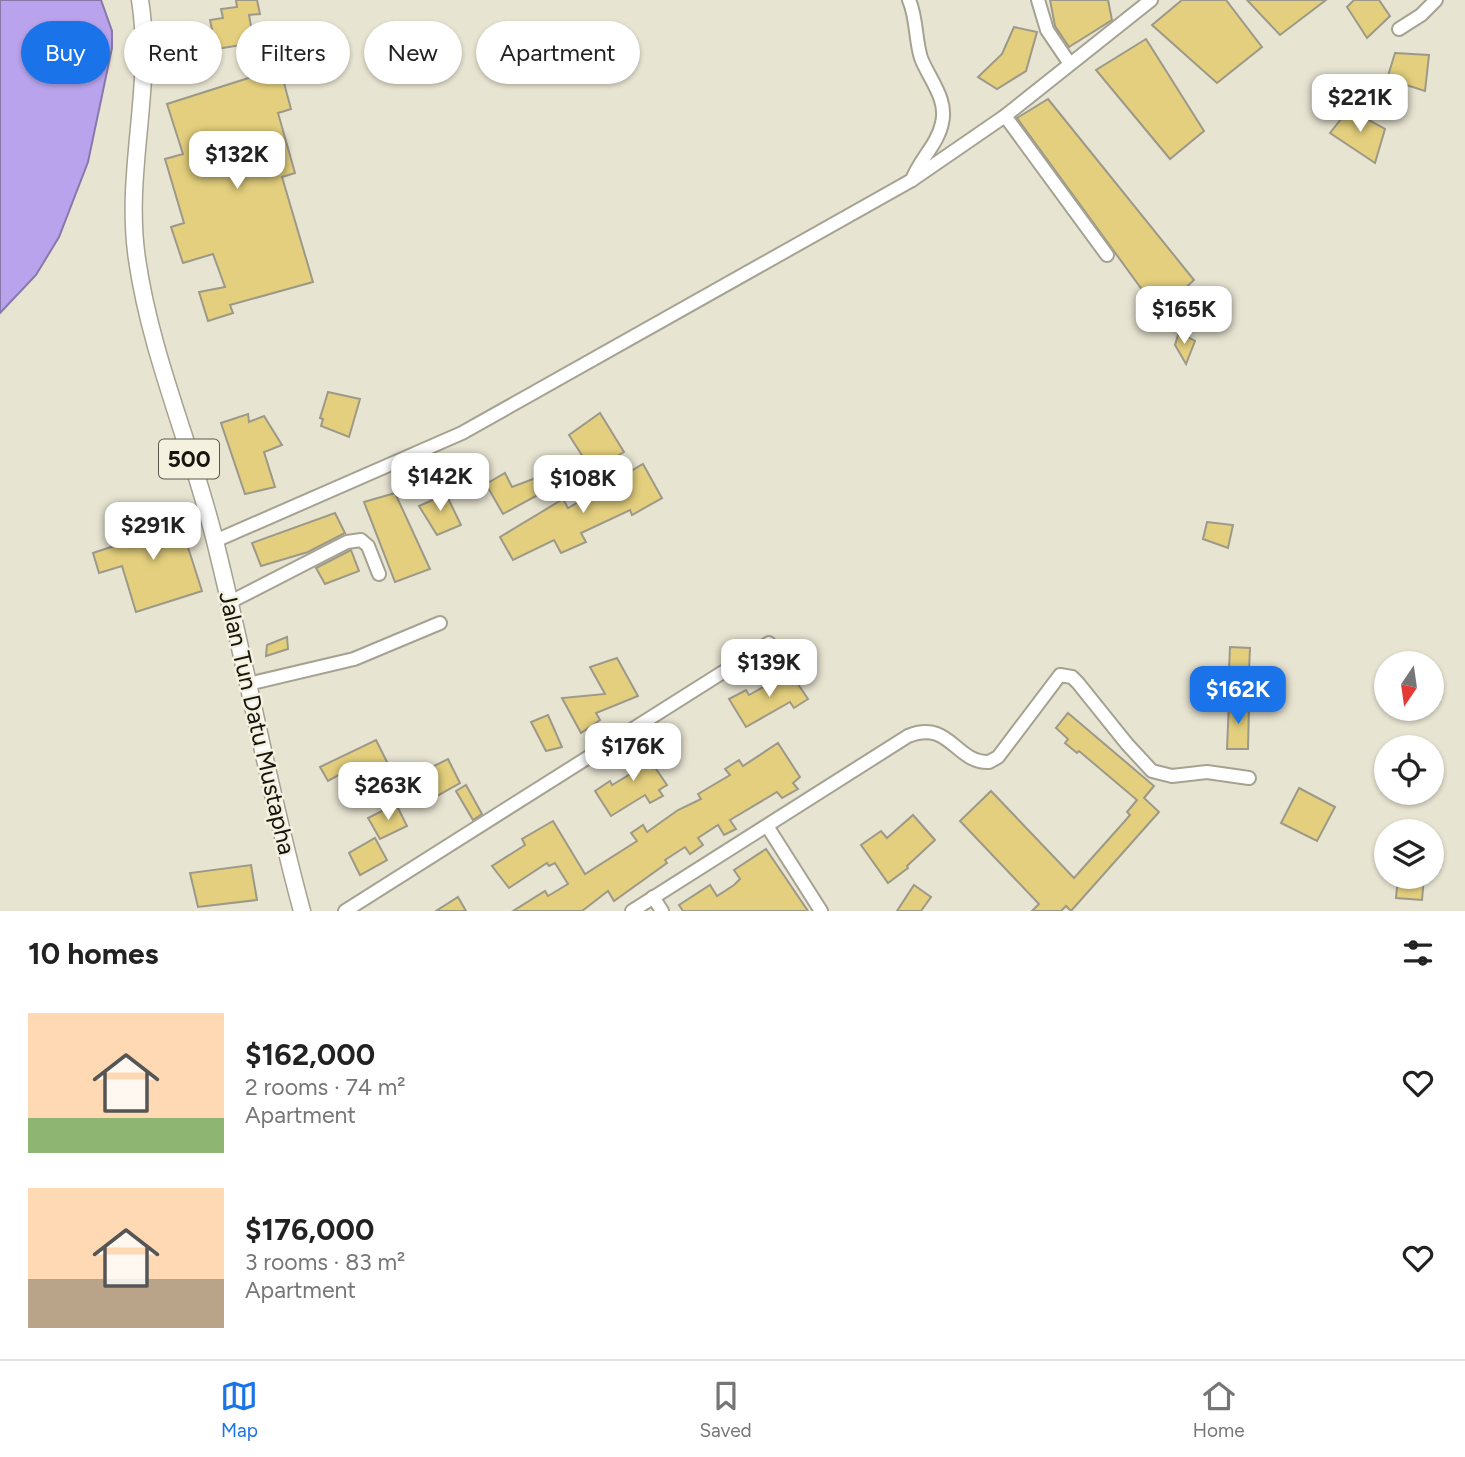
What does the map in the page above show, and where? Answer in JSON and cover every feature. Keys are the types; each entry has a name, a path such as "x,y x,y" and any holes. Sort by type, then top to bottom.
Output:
{"main road":[{"name":"Jalan Tun Datu Mustapha","path":"140,0 145,49 132,205 135,242 147,306 174,407 215,541 302,911"}],"street":[{"path":"909,0 920,55 935,85 944,113 938,134 921,159 912,180"},
{"path":"1038,0 1047,30 1070,64"},
{"path":"215,541 462,433 797,242 912,180 1005,116 1151,0"},
{"path":"1399,29 1421,15 1436,0"},
{"path":"1005,116 1107,255"},
{"path":"230,602 347,541 361,540 368,547 379,574"},
{"path":"248,684 354,659 440,623"},
{"path":"345,911 769,643"},
{"path":"632,911 919,731 939,734 970,758 989,762 998,757 1060,675 1072,677 1079,683 1127,744 1153,771 1172,776 1207,772 1249,778"},
{"path":"767,826 821,911"},
{"path":"653,897 662,911"}],"shaded area":[{"path":"0,0 101,0 108,21 21,21 21,84 104,84 88,162 59,237 36,275 0,313"},
{"path":"110,25 112,31 110,58"}],"building":[{"path":"236,0 257,0 260,14 249,15 250,21 236,21 236,46 222,48 222,21 210,20 223,18 221,9 237,7"},
{"path":"1050,0 1108,0 1112,20 1069,47 1055,26"},
{"path":"1182,0 1226,0 1262,47 1217,83 1152,25"},
{"path":"1247,0 1326,0 1280,35"},
{"path":"1354,0 1379,0 1390,16 1367,38 1347,7"},
{"path":"1014,27 1037,32 1026,71 997,89 978,77 1002,54"},
{"path":"1146,39 1204,131 1170,159 1096,70"},
{"path":"1395,53 1429,55 1425,91 1387,79"},
{"path":"236,82 284,84 291,109 278,113 295,173 282,177 313,282 230,305 233,313 208,321 199,292 225,287 213,254 183,263 171,227 184,223 165,159 183,154 167,104"},
{"path":"1048,99 1194,280 1159,313 1017,118"},
{"path":"1349,109 1385,129 1375,163 1330,133"},
{"path":"1179,332 1195,341 1186,364 1175,345"},
{"path":"328,392 360,399 349,437 321,426 323,419 320,418"},
{"path":"600,413 624,452 592,471 569,435"},
{"path":"248,414 249,422 264,416 282,445 264,452 275,487 245,494 221,423"},
{"path":"643,464 662,498 632,515 630,510 581,533 586,542 561,553 554,540 513,560 500,537 563,499 568,508"},
{"path":"505,473 512,487 549,473 556,485 503,514 486,484"},
{"path":"443,488 461,525 437,535 419,506 435,499 432,493"},
{"path":"395,493 430,569 395,582 364,502"},
{"path":"177,513 202,591 136,612 122,566 99,573 93,553 117,545 113,533"},
{"path":"335,513 345,533 308,552 261,566 252,543"},
{"path":"1207,522 1233,525 1228,548 1203,539"},
{"path":"351,550 359,571 325,584 316,568"},
{"path":"287,637 288,649 266,656 267,645"},
{"path":"1230,647 1250,648 1249,671 1229,670"},
{"path":"617,658 638,696 596,713 600,720 581,733 562,698 605,694 590,667"},
{"path":"787,668 808,699 794,708 790,702 746,727 729,699 746,690 749,695 776,680 774,677"},
{"path":"1229,702 1249,703 1248,749 1227,749"},
{"path":"1068,713 1154,786 1144,798 1159,812 1071,911 1066,906 1061,911 1032,911 1039,904 960,821 991,791 1074,878 1130,815 1127,812 1137,800 1079,751 1077,753 1065,743 1068,739 1056,728"},
{"path":"548,715 562,747 546,751 531,722"},
{"path":"376,740 388,764 364,776 357,765 328,781 320,767"},
{"path":"637,741 667,785 659,790 663,796 650,803 645,795 611,816 595,791 610,781 612,785 632,773 628,767 634,764 625,748"},
{"path":"778,743 800,777 793,783 798,789 782,798 777,792 730,820 736,829 724,835 718,825 698,838 703,845 690,854 685,847 614,901 608,891 582,911 513,911 545,891 548,896 568,884 555,863 549,866 547,863 509,888 492,866 525,845 522,839 553,821 585,874 637,841 631,833 643,825 647,832 678,810 701,799 698,794 730,775 725,769 739,760 743,766"},
{"path":"448,759 460,783 435,797 422,772"},
{"path":"466,785 482,814 473,820 456,791"},
{"path":"1299,788 1335,807 1317,841 1281,823"},
{"path":"396,804 407,826 380,839 368,818"},
{"path":"913,815 935,840 907,866 908,868 888,883 861,845 881,831 887,838"},
{"path":"375,838 387,860 360,875 349,853"},
{"path":"766,849 808,911 683,911 679,905 710,885 717,896 734,885 740,879 734,870"},
{"path":"251,865 257,900 198,907 190,873"},
{"path":"914,885 931,897 921,911 897,911"},
{"path":"1397,889 1423,889 1422,900 1396,898"},
{"path":"458,897 466,911 436,911"}]}
